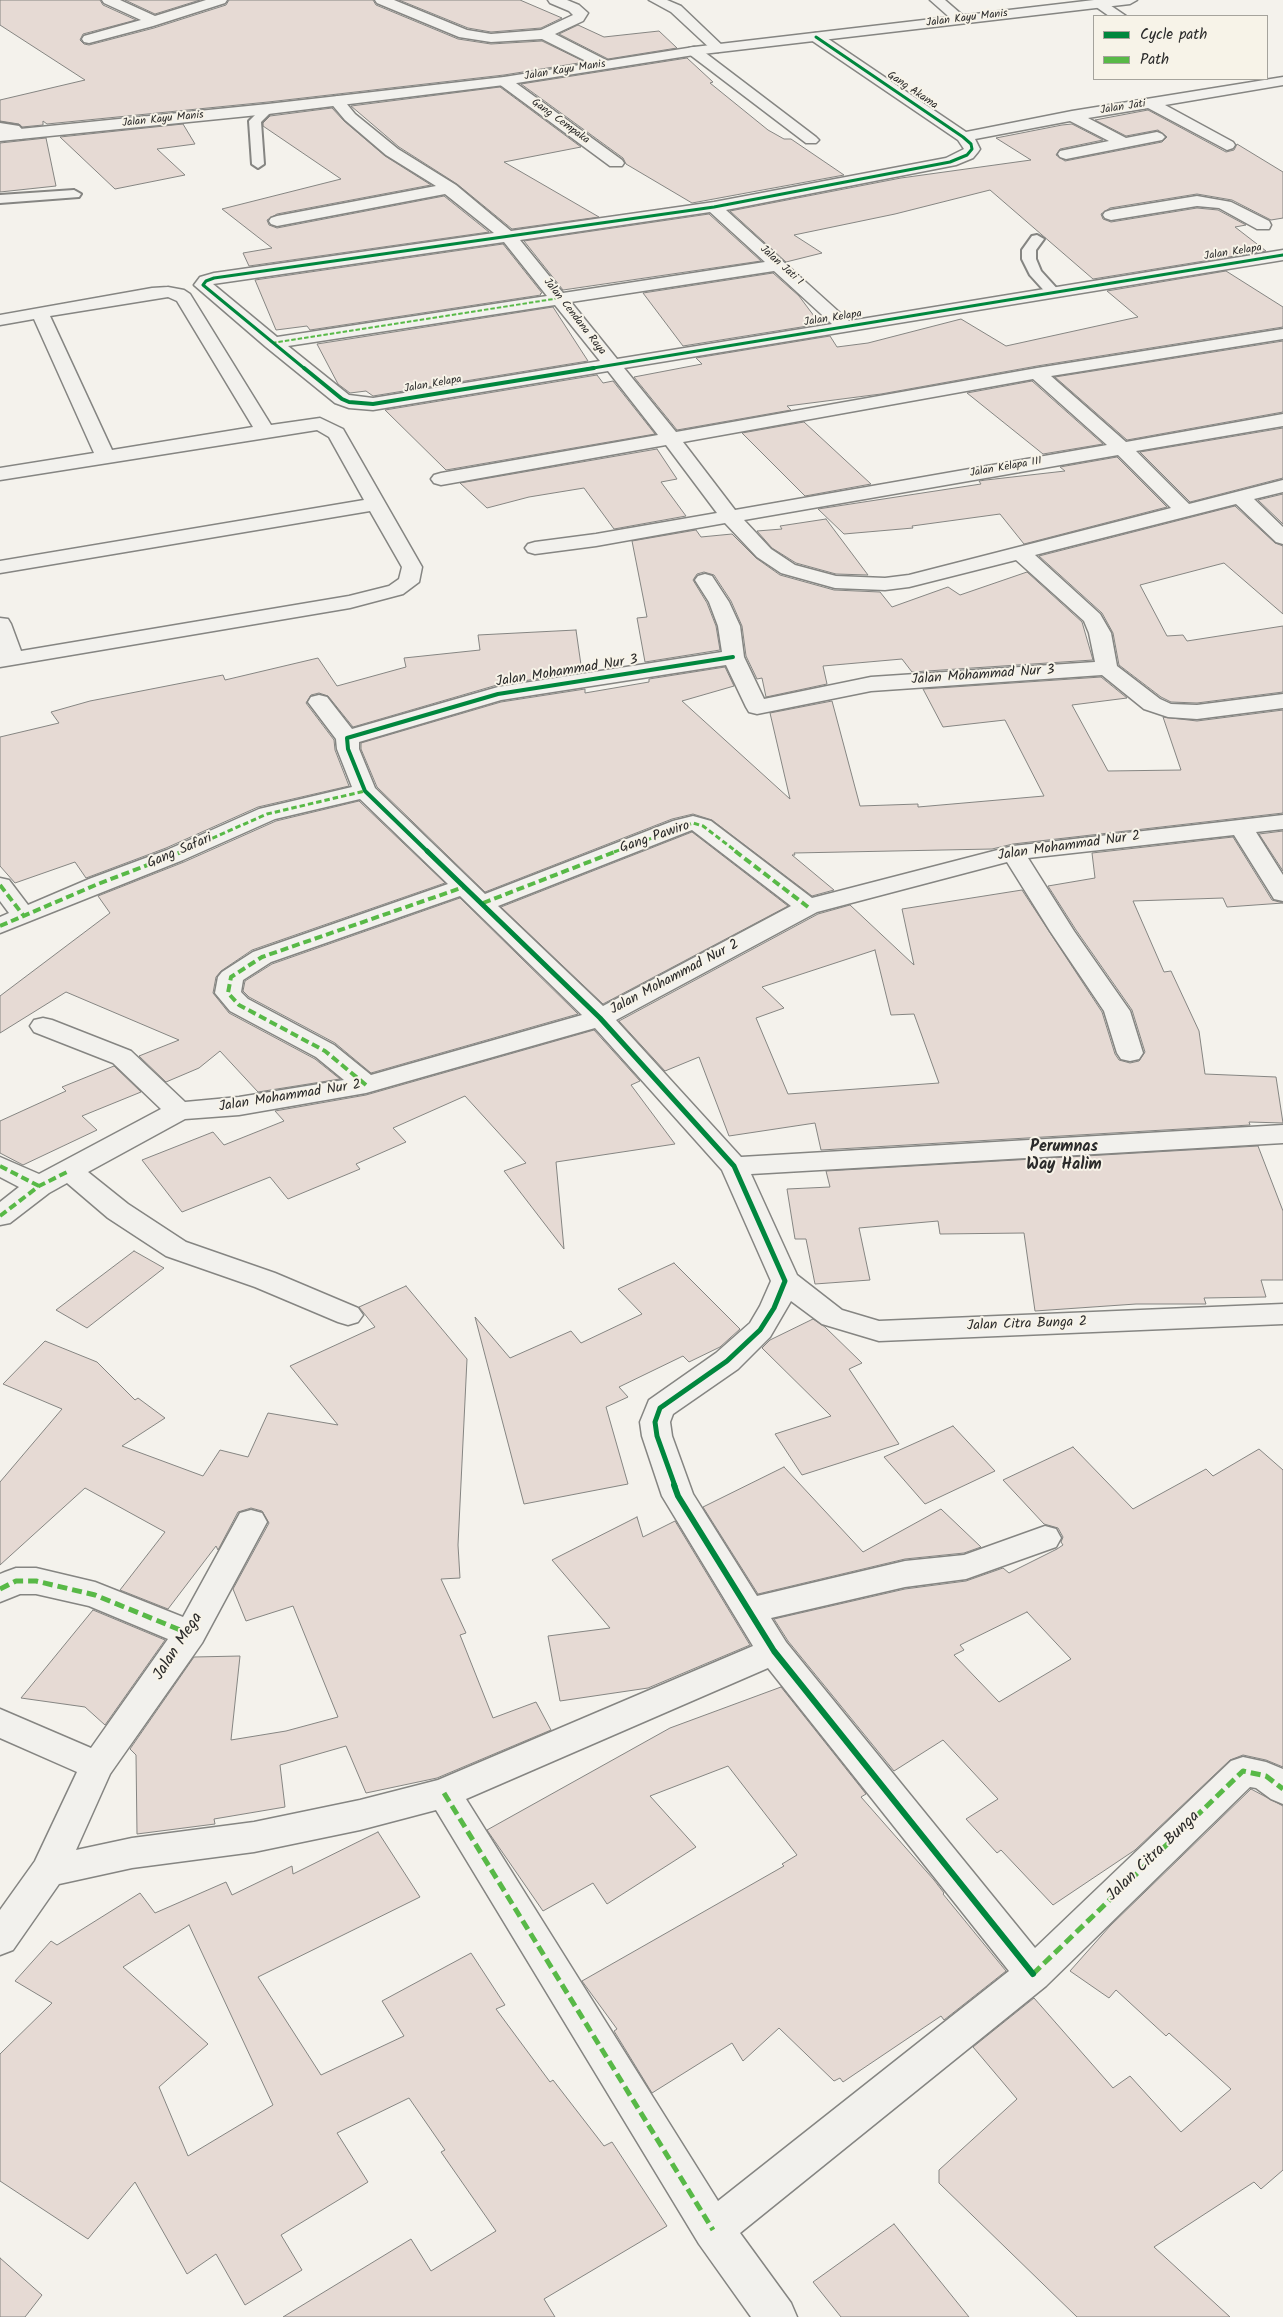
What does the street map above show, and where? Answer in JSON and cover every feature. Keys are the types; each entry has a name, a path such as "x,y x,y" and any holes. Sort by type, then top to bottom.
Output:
{"street":[{"path":"109,0 154,21"},
{"path":"89,38 154,21 220,0"},
{"path":"382,0 464,34 491,38 544,34 578,18 582,13 555,0"},
{"path":"656,0 676,9 718,48"},
{"path":"937,0 961,20"},
{"name":"Jalan Kayu Manis","path":"0,136 268,110 504,80 694,51 1130,0"},
{"path":"1099,4 1118,15"},
{"path":"544,34 605,65"},
{"name":"Gang Akama","path":"816,37 963,137"},
{"path":"694,51 811,140"},
{"name":"Gang Cempaka","path":"504,80 616,163"},
{"name":"Jalan Jati","path":"963,137 1072,116 1283,81"},
{"name":"Jalan Cendana Raya","path":"337,101 350,117 392,152 432,175 450,188 510,238 671,438 730,516 764,553 788,569 835,582 885,584 909,581 1022,554 1283,486"},
{"path":"1152,104 1227,145"},
{"path":"1072,116 1124,143"},
{"path":"510,238 714,207 950,162 967,155 972,149 971,144 963,137"},
{"path":"1066,154 1157,137"},
{"path":"277,221 450,188"},
{"path":"1110,215 1197,201 1213,202 1225,205 1272,228"},
{"name":"Jalan Jati I","path":"714,207 846,326"},
{"name":"Jalan Kelapa","path":"510,238 206,281 203,286 342,399 365,404 386,403 611,364 1283,255"},
{"path":"272,342 780,265"},
{"path":"0,320 152,293 178,294 184,298 266,431"},
{"path":"40,314 106,455"},
{"path":"441,479 1038,373 1283,334"},
{"path":"1038,373 1122,448 1186,512"},
{"name":"Jalan Kelapa III","path":"535,548 596,540 1283,420"},
{"path":"0,474 106,455 314,424 331,428 336,433 378,504 412,567 409,582 396,590 350,602 6,659 0,624"},
{"path":"1241,498 1283,538"},
{"path":"0,567 378,504"},
{"path":"1022,554 1092,618 1100,633 1107,668 1152,704 1168,710 1197,712 1283,701"},
{"path":"705,580 719,602 729,626 733,657"},
{"name":"Jalan Mohammad Nur 3","path":"347,738 498,694 733,657 757,707 871,684 1107,668"},
{"path":"319,702 347,738 348,749 365,791 600,1018 734,1166 785,1281 774,1308 760,1330 727,1361 680,1392 660,1408 655,1422 657,1436 678,1496 774,1651 1033,1974 713,2230"},
{"name":"Gang Safari","path":"0,926 23,915 175,855 267,814 365,791"},
{"name":"Jalan Mohammad Nur 2","path":"0,1216 38,1186 179,1111 239,1106 366,1085 600,1018 808,907 1013,852 1283,822"},
{"name":"Gang Pawiro","path":"473,895 693,823 703,826 808,907"},
{"path":"1241,827 1283,894"},
{"path":"1013,852 1062,931 1117,1011 1130,1053"},
{"path":"0,885 23,915"},
{"path":"366,1085 325,1051 239,1005 228,993 231,977 262,956 473,895"},
{"path":"43,1026 122,1057 179,1111"},
{"path":"734,1166 1283,1134"},
{"path":"0,1166 38,1186"},
{"path":"69,1171 118,1211 176,1249 264,1280 348,1315"},
{"name":"Jalan Citra Bunga 2","path":"785,1281 832,1317 879,1332 1283,1314"},
{"name":"Jalan Mega","path":"0,1939 48,1870 98,1766 190,1634 251,1522"},
{"path":"748,1611 904,1574 966,1567 1045,1538"},
{"path":"0,1589 16,1581 36,1582 95,1595 190,1634"},
{"path":"48,1870 132,1853 264,1835 360,1815 444,1793 774,1651"},
{"path":"0,1723 98,1766"},
{"name":"Jalan Citra Bunga","path":"1033,1974 1243,1772 1266,1776 1283,1789"},
{"path":"444,1793 713,2230 776,2317"}],"lane":[{"path":"258,164 255,122 268,110"},
{"path":"0,127 15,130 21,134"},
{"path":"0,199 74,194"},
{"path":"1037,239 1029,250 1029,259 1035,272 1054,293"}],"building":[{"path":"0,0 100,0 103,5 136,20 83,34 80,40 84,44 89,45 154,28 226,5 229,0 373,0 376,5 458,39 491,44 542,41 585,62 504,75 268,102 47,124 43,121 43,125 22,127 19,124 0,121 0,100 85,80 0,25"},
{"path":"125,0 200,0 155,14"},
{"path":"399,0 520,0 562,18 541,28 491,32 468,28"},
{"path":"578,25 604,37 659,31 677,48 608,59 559,34"},
{"path":"687,58 713,82 710,83 768,130 784,139 791,139 844,175 692,203 626,164 623,158 521,84"},
{"path":"500,87 581,147 504,162 599,217 512,229 457,184 399,147 351,106"},
{"path":"332,108 344,121 385,156 431,185 277,214 267,220 269,225 277,228 444,196 489,232 249,266 243,253 272,248 222,209 341,179 263,126 263,123 270,116"},
{"path":"1148,110 1226,152 1234,150 1237,144 1283,172 1283,218 1271,220 1232,200 1197,194 1110,208 1101,214 1103,219 1111,222 1197,208 1218,210 1246,225 1235,227 1266,251 1093,279 990,190 895,214 794,235 822,253 786,262 730,211 901,178 1031,160 996,138 1062,125 1072,124 1103,140 1060,149 1056,155 1065,161 1162,142 1167,137 1158,130 1126,136 1095,120"},
{"path":"183,124 195,144 157,149 185,175 115,189 60,137"},
{"path":"46,138 56,186 0,192 0,143"},
{"path":"709,214 761,261 563,290 524,241"},
{"path":"503,244 542,293 541,295 310,330 307,326 276,330 255,280"},
{"path":"1226,271 1283,307 1283,327 1037,366 881,394 787,406 791,410 677,430 634,377 702,364 696,358 830,336 837,347 868,343 961,319 1006,346 1138,317 1107,291"},
{"path":"773,273 799,296 820,324 683,346 643,293"},
{"path":"553,307 588,361 373,396 366,391 350,393 338,384 317,344"},
{"path":"1283,341 1283,412 1127,440 1055,377"},
{"path":"597,375 603,383 613,381 655,434 446,470 385,410"},
{"path":"1032,381 1103,444 1043,454 967,393"},
{"path":"804,422 871,484 805,496 742,433"},
{"path":"1283,428 1283,478 1190,502 1140,452"},
{"path":"657,449 677,479 661,482 686,516 614,529 584,488 529,497 487,508 460,483"},
{"path":"1117,457 1167,507 1024,544 1000,514 912,526 913,528 844,534 818,509 981,484 979,481 1065,471 1060,467"},
{"path":"1283,494 1283,524 1258,500"},
{"path":"1235,506 1275,543 1283,546 1283,614 1224,563 1140,585 1167,636 1183,635 1187,641 1283,626 1283,692 1197,703 1171,702 1161,697 1119,665 1113,633 1102,613 1039,556"},
{"path":"826,519 868,575 836,574 796,563 772,548 757,531 782,529 780,526"},
{"path":"696,530 701,537 732,534 756,558 780,575 834,590 880,592 892,607 948,587 960,595 1027,572 1082,622 1093,660 912,672 902,659 823,666 827,684 766,697 762,678 757,679 746,656 742,626 731,601 714,575 704,572 697,574 693,580 707,603 716,626 720,650 645,662 637,618 647,617 632,541"},
{"path":"576,630 582,672 497,685 353,727 328,696 319,693 311,695 306,703 334,740 335,750 349,786 258,807 166,848 86,878 75,862 15,883 0,866 0,737 59,723 51,712 90,701 223,675 225,680 318,658 337,686 406,667 404,658 480,650 478,635"},
{"path":"725,667 734,686 682,701 790,799 770,713 832,701 860,806 918,804 918,807 1044,796 1005,720 943,727 923,689 1101,677 1127,698 1072,705 1108,771 1181,770 1163,717 1197,721 1283,710 1283,813 1013,844 992,849 794,853 795,855 792,855 834,890 812,896 712,820 693,814 672,819 485,892 377,787 361,749 361,743 501,702 585,689 585,693 649,682 649,679"},
{"path":"359,801 445,883 252,950 221,971 216,977 213,993 229,1013 315,1059 340,1079 258,1092 220,1051 199,1068 166,1082 139,1056 179,1040 66,992 0,1033 0,996 110,913 98,896 184,862 276,821"},
{"path":"1283,831 1283,871 1259,834"},
{"path":"692,832 788,906 603,1004 501,907"},
{"path":"1233,837 1272,900 1283,903 1227,907 1223,898 1133,901 1164,972 1171,971 1199,1031 1205,1074 1276,1077 1283,1123 1249,1122 1250,1125 821,1150 815,1123 729,1136 699,1057 665,1071 619,1021 818,914 850,905 914,965 902,909 1022,890 1102,1012 1115,1054 1119,1060 1130,1063 1139,1061 1145,1052 1132,1010 1048,886 1095,878 1092,853","holes":["875,950 891,1015 914,1014 939,1083 788,1094 756,1018 784,1008 762,987"]},
{"path":"460,898 578,1014 371,1073 335,1043 249,997 243,991 245,981 272,964"},
{"path":"594,1030 640,1081 631,1085 675,1144 556,1162 564,1249 504,1171 526,1163 465,1096 393,1128 406,1142 356,1164 360,1169 288,1199 270,1177 182,1212 142,1160 213,1132 224,1145 284,1121 275,1111 366,1095"},
{"path":"114,1066 141,1092 82,1116 97,1130 23,1165 0,1153 0,1121 66,1091 62,1087"},
{"path":"1258,1146 1283,1211 1283,1280 1261,1280 1266,1297 1204,1298 1206,1304 1136,1304 1035,1311 1024,1233 940,1234 938,1221 859,1228 870,1280 815,1284 806,1239 795,1239 787,1189 830,1187 826,1171"},
{"path":"134,1251 164,1268 87,1328 56,1310"},
{"path":"674,1263 740,1329 720,1347 689,1362 683,1356 619,1387 628,1397 606,1407 628,1484 524,1504 475,1317 510,1358 571,1331 581,1343 642,1314 618,1289"},
{"path":"406,1286 467,1359 458,1545 460,1578 441,1579 466,1633 460,1635 493,1718 536,1702 551,1730 437,1778 366,1793 346,1746 280,1765 285,1807 214,1819 215,1824 137,1834 136,1755 130,1749 194,1657 240,1656 231,1740 286,1731 338,1717 293,1606 246,1621 233,1589 269,1523 262,1511 251,1508 238,1512 218,1550 216,1546 168,1609 120,1590 165,1532 85,1488 0,1565 0,1482 62,1409 3,1384 45,1341 97,1362 135,1400 138,1398 165,1418 122,1446 203,1476 220,1450 248,1457 268,1413 338,1425 290,1366 375,1327 359,1307"},
{"path":"813,1319 825,1327 862,1363 849,1369 899,1444 802,1475 775,1434 831,1416 762,1348 770,1340"},
{"path":"953,1426 995,1471 925,1504 884,1457"},
{"path":"1073,1447 1133,1509 1206,1469 1213,1476 1259,1449 1283,1470 1283,1767 1266,1760 1243,1755 1230,1760 1135,1850 1053,1905 1001,1850 997,1853 966,1819 998,1799 943,1740 894,1771 788,1641 774,1619 905,1589 966,1581 1003,1568 1009,1573 1063,1545 1061,1542 1063,1537 1058,1528 1044,1524 1003,1480","holes":["1027,1612 1071,1659 999,1702 954,1655 964,1650 960,1645"]},
{"path":"784,1467 863,1552 941,1509 981,1547 964,1553 905,1559 758,1594 703,1507"},
{"path":"637,1517 643,1537 675,1521 750,1645 648,1688 560,1701 548,1636 610,1628 552,1560"},
{"path":"93,1610 165,1640 105,1725 85,1707 21,1698"},
{"path":"781,1687 866,1794 861,1797 934,1880 943,1894 1006,1971 944,2020 941,2016 843,2082 840,2078 834,2081 779,2028 743,2061 732,2043 652,2093 614,2031 617,2029 582,1981 784,1866 782,1864 797,1855 728,1766 650,1796 696,1847 607,1904 593,1883 543,1911 487,1830 670,1728"},
{"path":"1251,1789 1283,1806 1283,2170 1261,2189 1254,2182 1154,2247 1230,2317 1077,2317 939,2183 939,2170 1017,2099 973,2047 1034,1998 1113,2088 1130,2076 1181,2132 1231,2089 1169,2033 1166,2036 1116,1990 1109,1998 1070,1971 1110,1926"},
{"path":"378,1832 420,1897 258,1977 321,2075 404,2036 382,2001 471,1953 505,2005 496,2009 550,2082 553,2080 604,2146 612,2142 667,2226 544,2299 555,2317 283,2317 411,2239 431,2271 496,2231 441,2152 445,2150 409,2098 337,2133 368,2182 281,2235 302,2270 245,2305 216,2254 187,2274 135,2182 88,2239 0,2181 0,2054 52,2003 15,1981 51,1941 57,1945 140,1893 155,1913 226,1882 232,1895 292,1866 293,1874","holes":["189,1925 273,2105 188,2156 159,2087 208,2044 123,1967"]},
{"path":"894,2224 969,2317 841,2317 813,2282"},
{"path":"0,2258 42,2295 25,2317 0,2317"}],"marked path":[{"path":"272,343 560,298"},
{"path":"0,926 98,884 175,855 267,814 365,791"},
{"path":"483,903 693,823 703,826 808,907"},
{"path":"0,885 23,915"},
{"path":"366,1085 325,1051 239,1005 228,993 231,977 262,957 464,887"},
{"path":"0,1166 39,1186"},
{"path":"0,1216 39,1186 69,1171"},
{"path":"0,1589 16,1581 36,1581 95,1595 190,1634"},
{"path":"1033,1974 1243,1771 1266,1776 1283,1789"},
{"path":"444,1793 713,2230"}],"cycle path":[{"path":"816,37 963,137 971,144 972,149 967,155 950,162 714,207 214,278 206,281 203,285 342,399 349,402 373,404 1283,255"},
{"path":"733,657 498,694 347,738 348,749 365,791 600,1018 734,1166 785,1281 774,1308 760,1330 727,1361 680,1392 660,1408 655,1422 657,1436 678,1496 774,1651 1033,1974"}],"district":[{"name":"Perumnas Way Halim","path":"1064,1157"}]}
